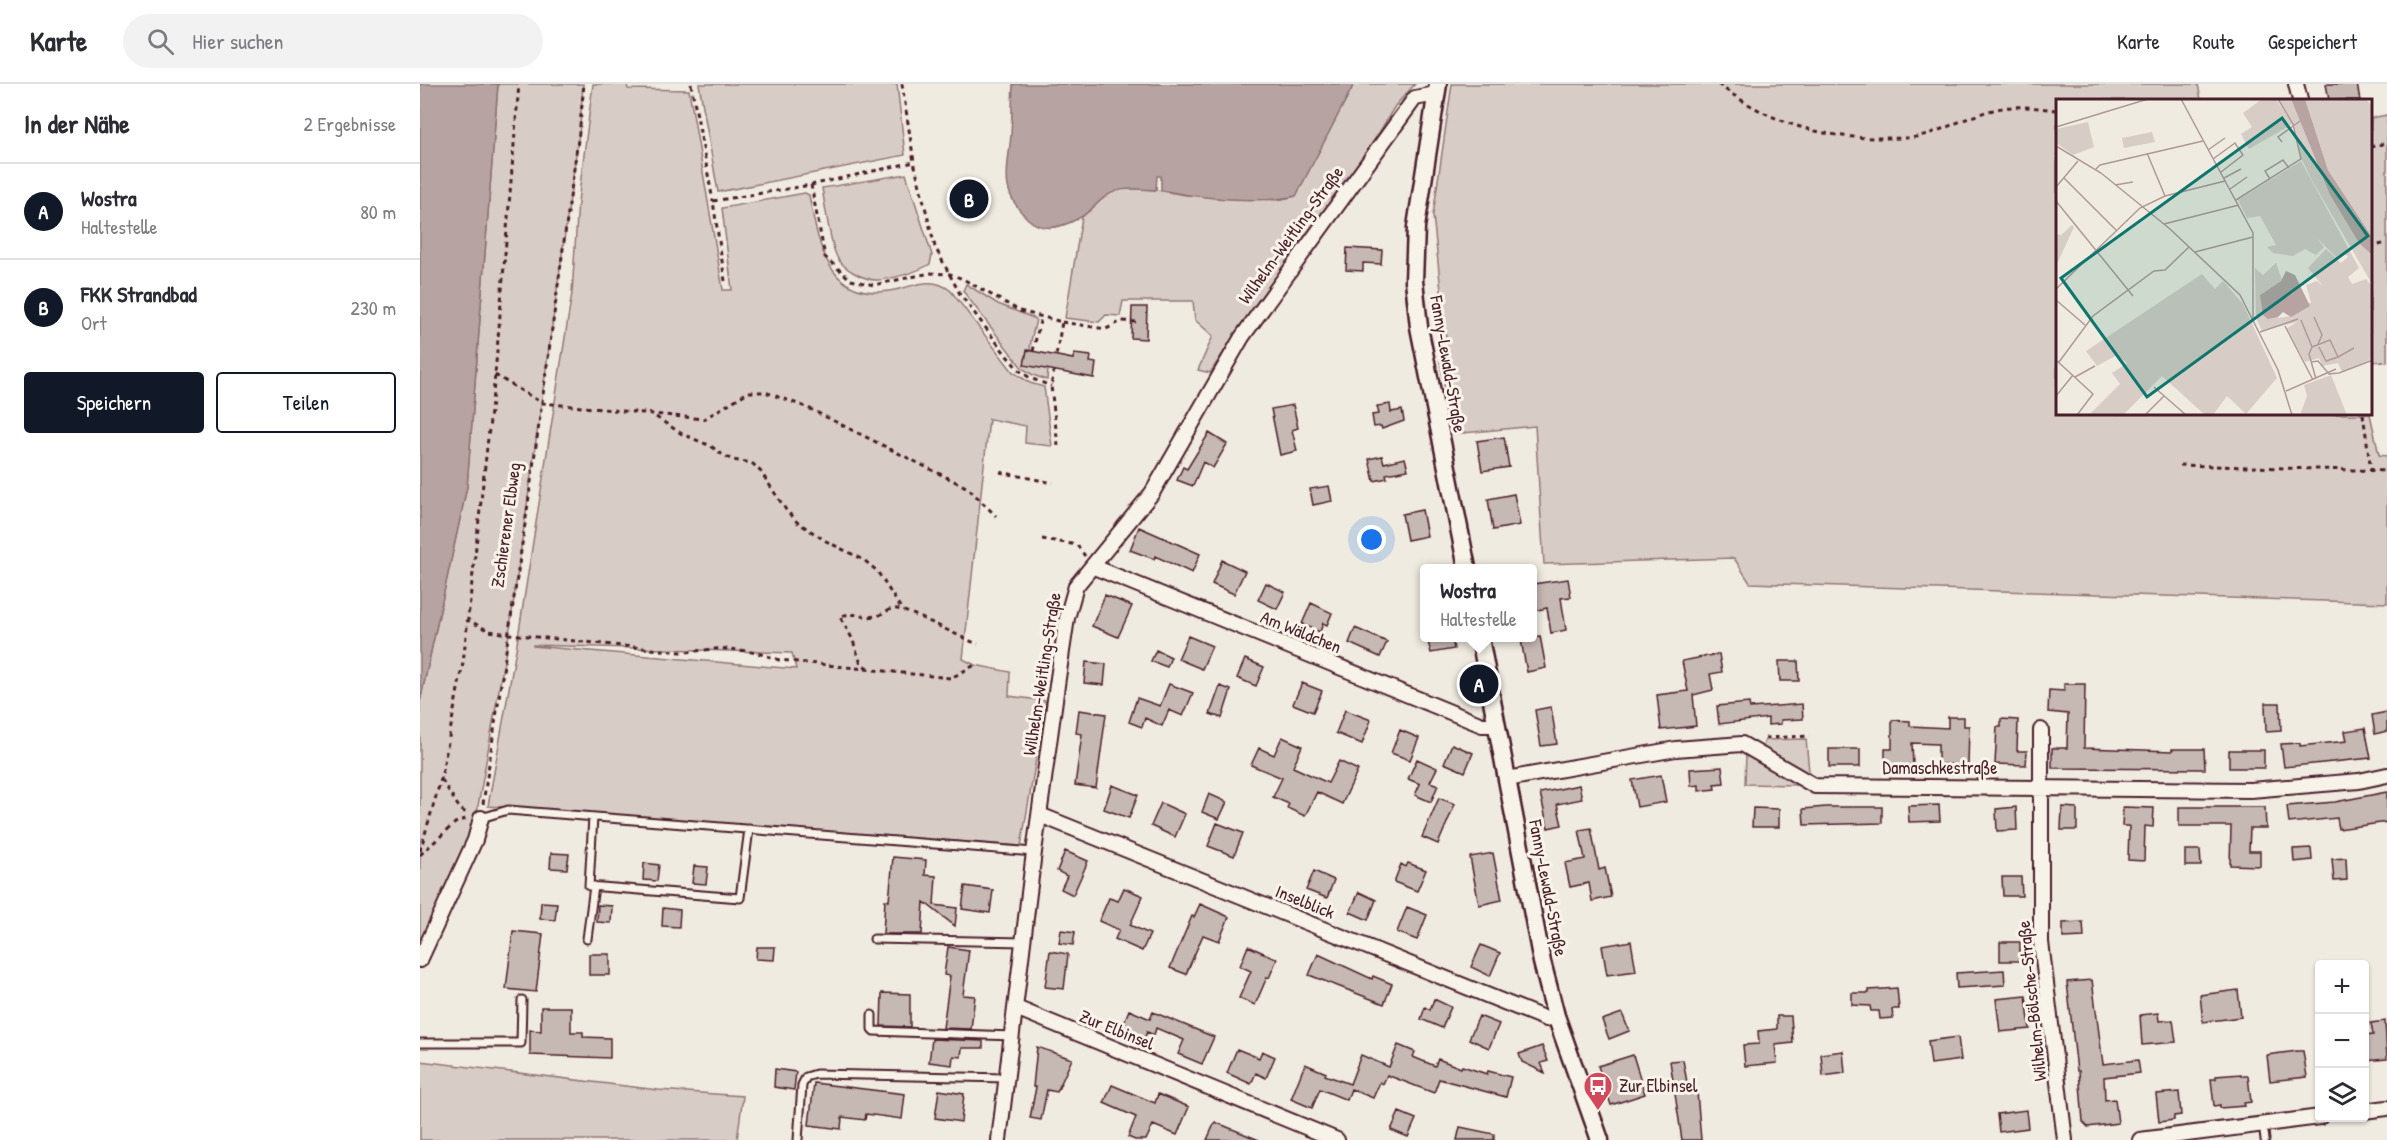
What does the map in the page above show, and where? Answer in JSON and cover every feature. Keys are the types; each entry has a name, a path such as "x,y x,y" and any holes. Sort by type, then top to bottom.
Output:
{"street":[{"path":"2296,84 2300,99"},
{"name":"Wilhelm-Weitling-Straße","path":"999,1140 1034,852 1067,618 1076,586 1094,567 1152,493 1242,337 1290,270 1415,98 1437,89"},
{"name":"Fanny-Lewald-Straße","path":"1437,89 1416,227 1414,281 1419,327 1466,564"},
{"name":"Am Wäldchen","path":"1094,567 1482,725 1497,725"},
{"name":"Fanny-Lewald-Straße","path":"1481,642 1542,962 1556,1016 1600,1140"},
{"name":"Wilhelm-Bölsche-Straße","path":"2042,730 2041,942 2065,1140"},
{"name":"Damaschkestraße","path":"1507,779 1676,749 1742,744 1815,786 2251,790 2359,781 2387,775"},
{"name":"Inselblick","path":"1040,815 1546,1019 1556,1016"},
{"path":"420,960 475,840 481,818"},
{"name":"Zur Elbinsel","path":"1016,1008 1338,1140"},
{"path":"2369,1110 2387,1108"},
{"path":"2140,1140 2315,1118"}],"lane":[{"path":"481,818 508,810 1034,852"},
{"path":"593,817 589,886 740,898 749,830"},
{"path":"587,939 594,886"},
{"path":"874,939 1024,942"},
{"path":"420,1043 521,1043 522,1000"},
{"path":"872,1015 874,1031 1013,1036"},
{"path":"798,1140 802,1085 806,1077 816,1074 1007,1078"},
{"path":"2263,1124 2265,1140"}],"path":[{"path":"420,853 441,779 463,663 466,619 495,375 519,84"},
{"name":"Zschierener Elbweg","path":"481,818 542,404 584,84"},
{"path":"691,84 725,281"},
{"path":"902,84 914,162 935,247 960,294 983,327 1019,370 1030,378 1050,386"},
{"path":"1718,84 1737,99 1794,126 1827,135 1866,138 1919,137 1993,110 2015,107 2056,110"},
{"path":"2372,147 2387,143"},
{"path":"713,201 811,185 914,162"},
{"path":"811,185 825,257 851,280 874,285 930,273 950,274 1020,311 1062,322 1106,329 1122,321 1136,322"},
{"path":"2372,247 2387,243"},
{"path":"1033,351 1041,316"},
{"path":"1056,356 1062,322"},
{"path":"1054,370 1050,386 1058,446"},
{"path":"495,375 542,404 654,416 704,419 748,392 765,392 806,408 968,488 996,516"},
{"path":"654,416 682,434 711,446 724,456 752,463 797,522 826,541 864,560 877,571 902,610"},
{"path":"2363,416 2371,470"},
{"path":"2180,465 2387,471"},
{"path":"1000,472 1053,483"},
{"path":"1042,539 1077,545 1094,567"},
{"path":"869,669 861,664 852,638 840,617 847,613 874,617 893,608 902,610 978,644"},
{"path":"466,619 489,631 509,634 680,652 713,649 759,652 779,660 951,678 975,665"},
{"path":"1765,738 1810,736"},
{"path":"420,853 455,823 470,817 460,809 441,779"}],"shaded area":[{"path":"420,84 498,84 467,487 420,702"},
{"path":"498,84 583,84 580,126 509,634 478,806 475,840 420,957 420,702 467,487"},
{"path":"593,84 627,84 628,89 689,90 723,290 732,290 722,208 805,193 809,195 824,254 833,270 844,282 859,290 879,292 928,283 945,287 951,291 1013,372 1030,383 1044,387 1052,446 1025,443 1026,426 989,419 963,659 975,665 1010,672 1009,696 1046,701 1021,846 488,806 517,644 572,293 578,202","holes":["533,645 792,653 796,669"]},
{"path":"699,84 897,84 905,155 718,192"},
{"path":"1013,84 1354,84 1296,196 1247,200 1192,195 1161,190 1161,176 1157,176 1156,190 1127,189 1113,192 1079,218 1060,226 1047,227 1028,219 1012,199 1009,190 1007,170"},
{"path":"1354,84 1415,84 1395,106 1361,163 1243,323 1210,373 1198,370 1213,336 1195,320 1193,301 1123,301 1120,316 1106,315 1099,322 1065,318 1082,217 1109,193 1127,188 1186,195 1278,200 1295,196"},
{"path":"1452,84 2198,84 2201,99 2056,99 2056,416 2370,416 2379,455 2387,456 2387,603 1750,583 1734,558 1544,564 1535,426 1453,434 1440,361 1447,347 1433,215"},
{"path":"2387,115 2387,362 2372,361 2372,118"},
{"path":"906,174 932,255 930,264 889,278 872,280 860,276 844,266 834,251 822,188"},
{"path":"966,284 998,304 1036,319 1025,365 1048,369 1047,380 1022,368 963,291"},
{"path":"1806,739 1809,772 1806,774 1762,749 1765,740"},
{"path":"1746,753 1795,781 1796,785 1745,784"},
{"path":"420,1061 658,1090 743,1096 737,1140 420,1140"}],"building":[{"path":"2326,84 2357,84 2360,99 2329,99"},
{"path":"1347,248 1382,250 1381,264 1363,263 1363,271 1346,270"},
{"path":"1132,307 1147,307 1146,339 1131,338"},
{"path":"1027,350 1073,359 1074,354 1091,356 1090,362 1096,363 1094,378 1024,365"},
{"path":"1390,404 1391,412 1402,410 1404,421 1382,429 1381,426 1374,427 1372,415 1379,414 1377,406"},
{"path":"1293,405 1298,428 1292,430 1297,451 1280,455 1271,409"},
{"path":"1209,433 1227,444 1213,468 1203,462 1193,486 1177,480 1183,467 1187,469"},
{"path":"1504,437 1509,467 1482,471 1477,441"},
{"path":"1382,456 1384,463 1405,458 1408,470 1386,474 1387,478 1374,481 1369,459"},
{"path":"1329,486 1332,501 1313,505 1310,489"},
{"path":"1514,494 1520,525 1493,530 1488,499"},
{"path":"1422,510 1427,536 1407,540 1402,514"},
{"path":"1139,527 1200,554 1192,573 1155,556 1154,559 1130,550"},
{"path":"1222,560 1245,571 1234,594 1212,584"},
{"path":"1568,579 1571,597 1561,598 1566,630 1551,633 1547,608 1537,610 1537,583"},
{"path":"1266,583 1285,592 1277,609 1258,600"},
{"path":"1105,595 1132,606 1118,637 1092,626"},
{"path":"1311,603 1332,613 1327,625 1323,623 1320,632 1302,624"},
{"path":"1355,628 1387,642 1380,657 1349,643"},
{"path":"1188,636 1212,646 1202,669 1178,659"},
{"path":"1540,636 1546,668 1527,672 1521,642 1537,642 1537,637"},
{"path":"1428,642 1453,642 1454,649 1431,653"},
{"path":"1156,650 1171,657 1167,667 1151,661"},
{"path":"1719,654 1722,672 1710,674 1713,690 1693,695 1696,726 1661,730 1657,695 1688,691 1682,661"},
{"path":"1245,659 1264,667 1256,686 1237,678"},
{"path":"1779,661 1798,661 1799,681 1780,681"},
{"path":"1086,662 1106,664 1104,685 1084,683"},
{"path":"1302,683 1322,691 1313,712 1293,704"},
{"path":"1169,684 1193,693 1183,716 1169,710 1162,726 1145,718 1142,727 1129,722 1137,698 1160,706"},
{"path":"2064,684 2085,684 2084,748 2172,751 2172,749 2204,749 2205,769 2052,768 2052,748 2067,748 2068,714 2048,712 2049,690 2064,691"},
{"path":"1220,686 1231,690 1222,718 1210,714"},
{"path":"1749,703 1750,708 1802,704 1803,719 1781,720 1781,724 1768,725 1768,718 1719,724 1717,706"},
{"path":"2265,703 2280,703 2281,731 2266,732"},
{"path":"1551,707 1557,744 1541,746 1535,710"},
{"path":"1079,710 1106,714 1096,788 1075,785 1082,734 1076,733"},
{"path":"1345,710 1371,720 1362,744 1336,733"},
{"path":"2387,712 2387,731 2375,734 2372,715"},
{"path":"1948,717 1964,717 1964,726 1969,726 1968,765 1938,764 1938,744 1912,743 1913,766 1885,766 1885,749 1892,749 1892,720 1910,721 1910,726 1948,728"},
{"path":"2001,719 2018,720 2017,751 2027,751 2026,765 1995,764 1997,727 2001,727"},
{"path":"2365,728 2371,758 2284,767 2281,744 2300,743 2300,746 2347,741 2345,731"},
{"path":"1400,730 1419,738 1410,760 1391,753"},
{"path":"1282,737 1302,746 1293,767 1328,783 1339,761 1358,770 1342,804 1317,792 1305,816 1287,808 1289,804 1273,797 1282,778 1251,765 1259,748 1274,755"},
{"path":"1452,744 1473,753 1465,772 1444,763"},
{"path":"1829,749 1860,749 1860,767 1829,767"},
{"path":"2229,750 2264,750 2264,768 2229,768"},
{"path":"1417,759 1437,768 1430,782 1438,785 1431,802 1415,795 1420,784 1408,779"},
{"path":"1722,767 1724,783 1714,784 1715,789 1699,791 1699,785 1691,786 1690,769"},
{"path":"1661,775 1666,802 1637,807 1632,780"},
{"path":"1112,785 1138,795 1129,818 1104,809"},
{"path":"1579,785 1582,799 1557,804 1562,825 1548,828 1540,793"},
{"path":"2387,792 2387,822 2339,829 2337,818 2289,823 2287,806 2335,802"},
{"path":"1209,794 1227,802 1219,819 1202,812"},
{"path":"1439,798 1455,804 1438,844 1422,837"},
{"path":"1161,803 1185,814 1175,837 1151,826"},
{"path":"1939,805 1940,821 1909,822 1908,806"},
{"path":"1882,807 1882,823 1804,825 1803,809"},
{"path":"2016,807 2017,830 1997,831 1996,809"},
{"path":"2062,807 2077,808 2077,830 2061,830"},
{"path":"2123,807 2154,808 2153,827 2145,826 2144,861 2128,860 2129,826 2122,826"},
{"path":"2179,807 2265,807 2266,828 2250,828 2249,851 2260,851 2260,866 2230,865 2231,826 2179,826"},
{"path":"1753,808 1779,809 1779,827 1752,827"},
{"path":"1217,823 1243,833 1234,856 1208,846"},
{"path":"1591,828 1599,870 1605,868 1611,897 1592,901 1589,883 1570,887 1565,863 1585,859 1579,830"},
{"path":"2311,848 2312,860 2294,862 2293,849"},
{"path":"2185,850 2200,850 2201,866 2185,866"},
{"path":"1065,851 1088,861 1073,895 1061,889 1067,876 1057,871"},
{"path":"551,853 569,854 567,869 550,868"},
{"path":"1493,853 1502,900 1479,905 1470,857"},
{"path":"893,857 926,860 925,875 936,876 934,905 957,908 955,926 924,902 922,934 883,934 885,900 889,901"},
{"path":"2346,858 2347,880 2334,881 2332,859"},
{"path":"644,863 659,865 657,881 643,880"},
{"path":"1408,863 1426,870 1417,891 1394,882 1401,864 1406,867"},
{"path":"694,866 708,867 706,884 692,883"},
{"path":"1314,871 1334,880 1327,898 1306,890"},
{"path":"2002,877 2021,877 2022,896 2003,896"},
{"path":"965,886 993,890 990,913 962,909"},
{"path":"1124,888 1143,896 1130,925 1150,934 1142,951 1115,939 1119,930 1099,921 1109,898 1118,901"},
{"path":"1359,892 1376,900 1368,920 1350,912"},
{"path":"541,902 557,903 555,920 540,919"},
{"path":"1200,904 1229,917 1219,941 1203,935 1186,974 1170,968 1192,916 1194,917"},
{"path":"598,905 612,906 611,923 597,922"},
{"path":"1407,907 1427,915 1417,940 1397,932"},
{"path":"663,908 680,910 679,927 662,926"},
{"path":"2083,922 2084,937 2063,938 2063,923"},
{"path":"1061,930 1075,932 1073,945 1059,943"},
{"path":"513,931 543,934 536,992 506,989"},
{"path":"1631,941 1636,971 1607,975 1602,946"},
{"path":"2000,942 2020,942 2020,961 2000,961"},
{"path":"1481,945 1500,953 1490,976 1471,967"},
{"path":"1248,946 1277,959 1255,1005 1239,998 1251,971 1240,966"},
{"path":"757,947 775,947 774,960 756,959"},
{"path":"948,947 969,950 963,995 975,996 971,1029 943,1028 950,976 944,975"},
{"path":"1050,951 1068,954 1064,989 1045,987"},
{"path":"589,954 610,954 610,975 589,975"},
{"path":"1318,954 1372,979 1373,976 1392,984 1384,1004 1309,975"},
{"path":"2004,970 2005,985 1957,988 1956,973"},
{"path":"2092,980 2103,1064 2138,1060 2140,1073 2104,1077 2105,1100 2115,1099 2118,1123 2088,1127 2083,1122 2079,1071 2077,1071 2067,982"},
{"path":"1897,988 1899,1009 1892,1009 1893,1018 1880,1019 1879,1011 1871,1011 1870,1006 1852,1005 1852,993 1869,993 1869,990"},
{"path":"2238,990 2241,1017 2203,1022 2200,995"},
{"path":"882,993 910,994 910,1027 881,1026"},
{"path":"2026,996 2030,1029 2000,1032 1996,999"},
{"path":"1434,999 1451,1007 1442,1028 1421,1019 1425,1007 1430,1010"},
{"path":"541,1007 571,1007 571,1032 583,1032 583,1037 610,1038 610,1058 530,1055 530,1030 541,1031"},
{"path":"1129,1010 1150,1019 1153,1012 1214,1037 1202,1064 1178,1054 1184,1040 1156,1028 1154,1035 1147,1032 1144,1039 1121,1029"},
{"path":"1622,1013 1629,1031 1609,1039 1602,1020"},
{"path":"2158,1013 2159,1021 2173,1020 2176,1042 2142,1045 2140,1015"},
{"path":"1479,1016 1499,1024 1489,1048 1469,1039"},
{"path":"1777,1016 1791,1016 1793,1043 1775,1045 1777,1063 1745,1066 1743,1045 1759,1044 1758,1031 1777,1029"},
{"path":"2385,1021 2387,1059 2369,1061 2369,1035 2373,1035 2371,1023"},
{"path":"1958,1037 1961,1060 1931,1064 1928,1041"},
{"path":"932,1039 983,1041 983,1048 962,1048 961,1057 953,1056 952,1065 929,1062"},
{"path":"1398,1045 1415,1052 1413,1057 1435,1066 1438,1059 1461,1068 1462,1066 1487,1074 1488,1071 1511,1077 1506,1097 1439,1079 1434,1093 1387,1075 1383,1084 1380,1082 1373,1098 1351,1089 1347,1100 1320,1089 1312,1108 1291,1099 1305,1064 1326,1073 1325,1075 1350,1084 1361,1055 1389,1067"},
{"path":"1542,1046 1548,1061 1541,1063 1545,1073 1522,1062 1519,1054"},
{"path":"1037,1047 1072,1059 1057,1092 1047,1090 1041,1120 1030,1118 1036,1087 1033,1087"},
{"path":"1237,1049 1259,1058 1262,1051 1275,1057 1266,1078 1256,1073 1251,1084 1227,1073"},
{"path":"1843,1051 1845,1073 1823,1076 1821,1054"},
{"path":"2303,1051 2307,1077 2270,1081 2267,1055"},
{"path":"1633,1055 1645,1094 1611,1105 1598,1066"},
{"path":"1683,1060 1689,1094 1697,1092 1701,1140 1682,1140 1670,1061"},
{"path":"775,1069 796,1072 794,1090 774,1087"},
{"path":"2241,1074 2241,1076 2248,1076 2251,1102 2244,1103 2245,1106 2220,1108 2220,1105 2214,1106 2211,1079 2216,1079 2216,1076"},
{"path":"814,1083 905,1094 902,1119 866,1114 865,1120 842,1117 841,1129 809,1125"},
{"path":"1112,1085 1155,1103 1158,1094 1189,1107 1177,1135 1153,1125 1146,1140 1135,1140 1128,1137 1136,1117 1104,1103"},
{"path":"939,1090 964,1094 961,1122 935,1118"},
{"path":"2179,1092 2181,1115 2174,1116 2174,1120 2159,1122 2156,1094"},
{"path":"2026,1110 2028,1128 1999,1132 1997,1114"},
{"path":"1399,1112 1416,1119 1408,1137 1391,1130"},
{"path":"1215,1122 1259,1140 1207,1140"},
{"path":"1460,1127 1494,1134 1494,1140 1457,1140"}],"place":[{"name":"FKK Strandbad","path":"969,199"},
{"name":"Wostra","path":"1479,684"},
{"name":"Zur Elbinsel","path":"1598,1112"}]}
